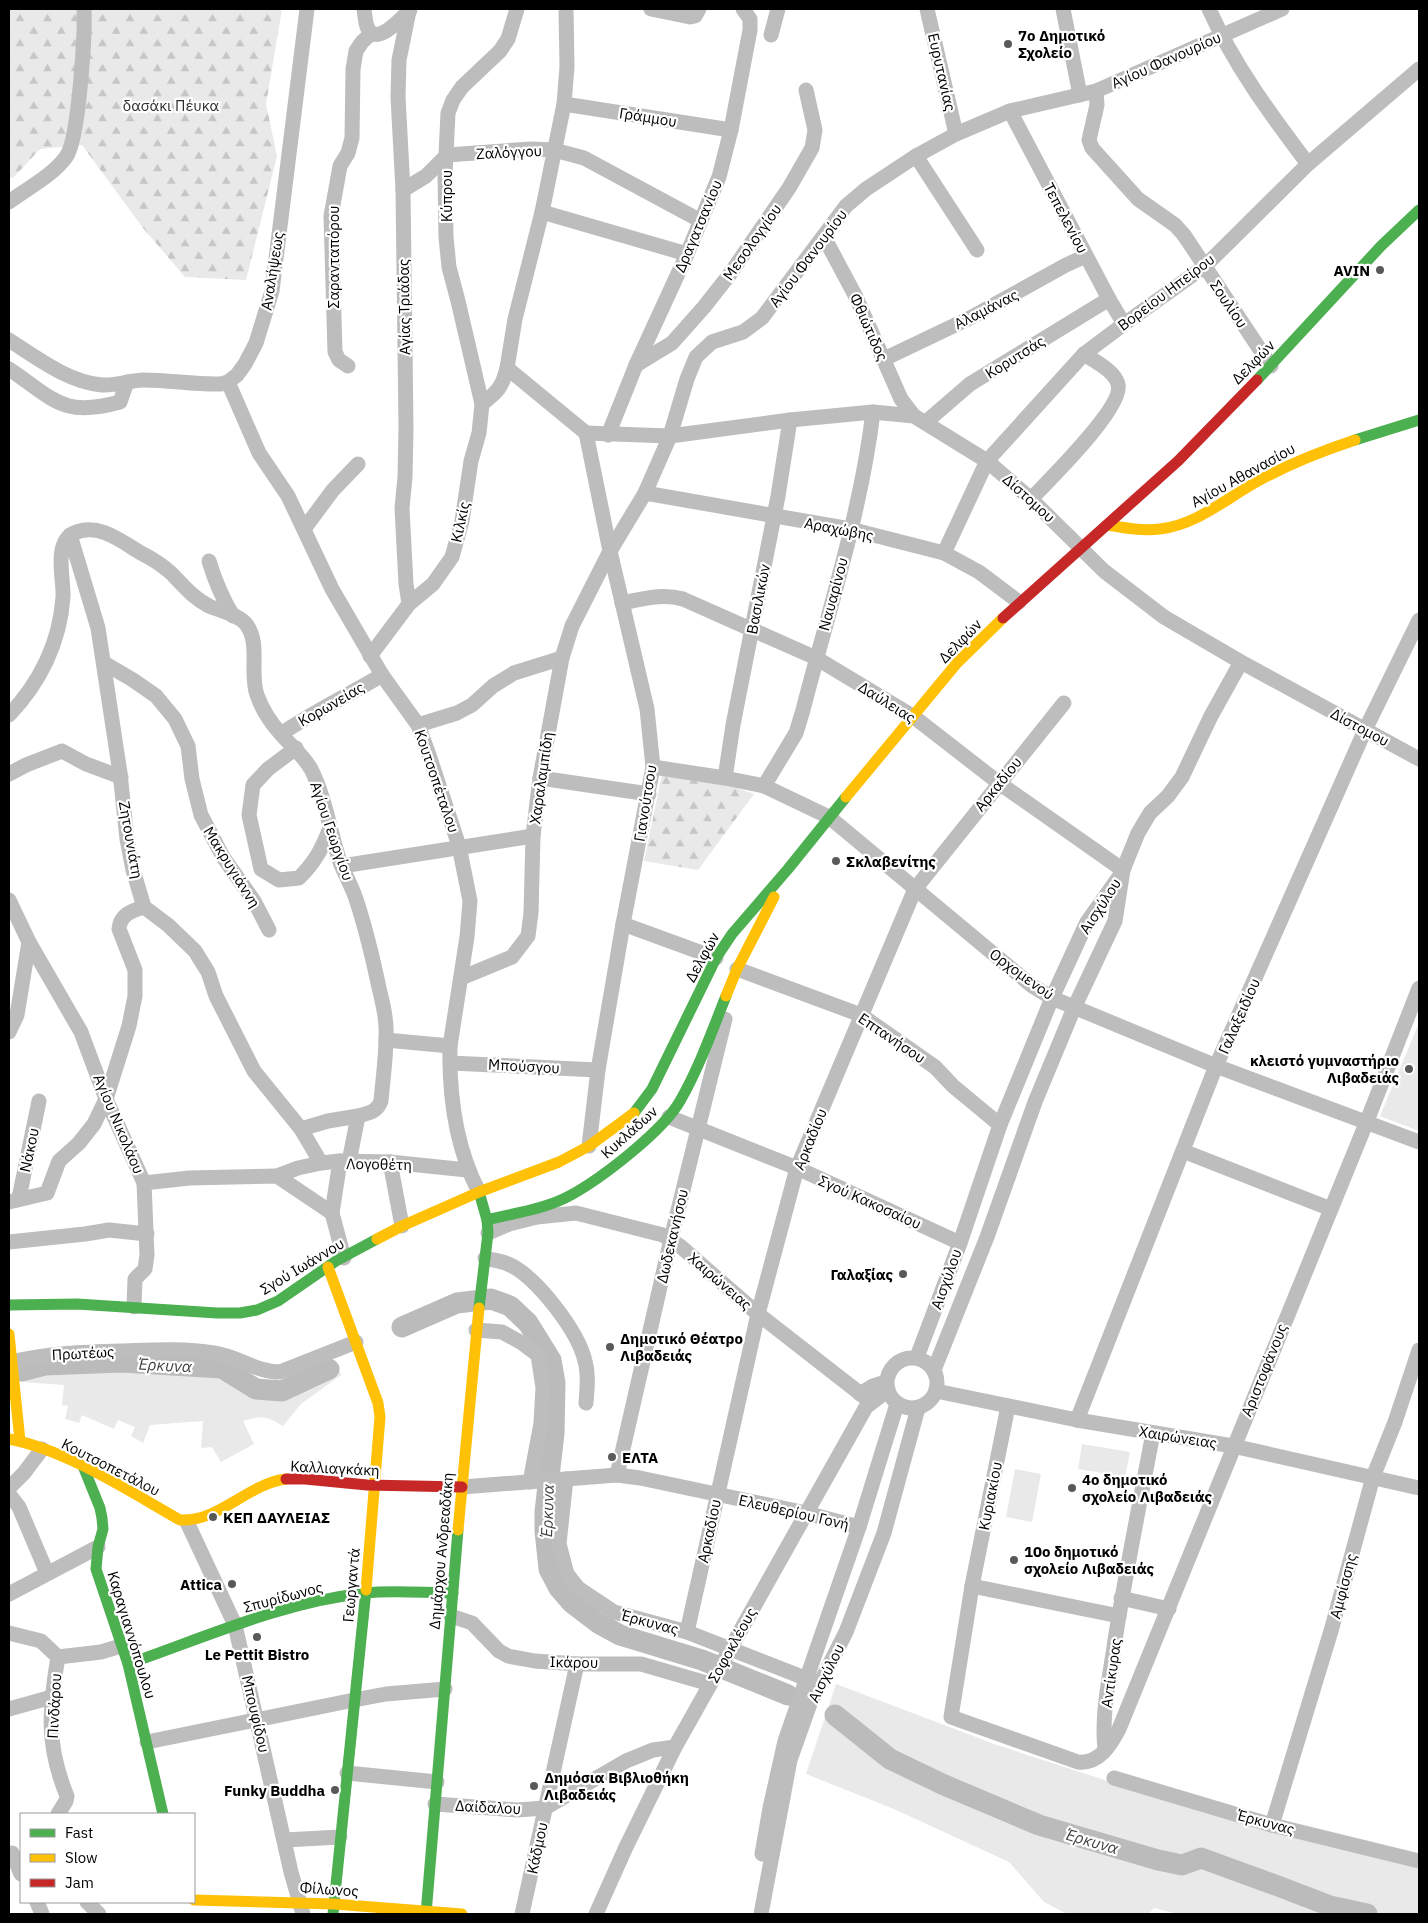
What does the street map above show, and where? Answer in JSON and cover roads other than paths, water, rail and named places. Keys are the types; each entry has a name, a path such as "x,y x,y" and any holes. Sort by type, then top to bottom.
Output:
{"main road":[{"name":"Δελφών","path":"589,1146 614,1130 634,1112 652,1089 670,1057 716,958 732,934 788,869 957,663 1019,602 1178,461 1271,366 1381,246 1419,210"},
{"name":"Αγίου Αθανασίου","path":"1107,525 1136,530 1162,529 1190,521 1260,480 1313,454 1419,420"},
{"path":"737,969 788,869"},
{"name":"Κυκλάδων","path":"487,1226 570,1195 622,1160 669,1117 680,1101 697,1066 737,969"},
{"name":"Σγού Ιωάννου","path":"9,1305 77,1304 217,1313 240,1313 257,1310 278,1301 328,1267 402,1226 479,1192 558,1162 589,1146"},
{"name":"Δημάρχου Ανδρεαδάκη","path":"426,1913 476,1330 485,1258 487,1226 479,1192"},
{"path":"570,1195 576,1213"},
{"name":"Γεωργαντά","path":"328,1267 378,1403 380,1417 366,1593 333,1909"},
{"path":"9,1334 15,1440"},
{"name":"Κουτσοπετάλου","path":"15,1440 83,1466 180,1520 187,1522"},
{"name":"Καραγιαννόπουλου","path":"83,1466 100,1508 102,1518 103,1529 98,1547 96,1569 128,1664 163,1813"},
{"name":"Καλλιαγκάκη","path":"187,1522 200,1519 259,1486 277,1480 462,1487"},
{"name":"Σπυρίδωνος","path":"128,1664 235,1625 320,1601 366,1593 453,1593"},
{"name":"Φίλωνος","path":"195,1900 301,1908 462,1914"}],"street":[{"path":"9,202 45,177 67,156 73,140 84,9"},
{"name":"Αναλήψεως","path":"228,382 237,375 245,364 256,343 272,291 307,9"},
{"path":"364,9 366,23 372,33 383,34 410,10"},
{"name":"Κύπρου","path":"482,404 449,267 446,237 445,175 448,113 453,100 466,83 484,67 508,39 517,9"},
{"path":"482,404 498,391 503,383 515,319 542,212 564,104 567,67 566,9"},
{"path":"651,9 690,17 695,16 699,9"},
{"name":"Δραγατσανίου","path":"608,435 636,365 687,254 719,177 731,130 750,30 749,17 743,9"},
{"path":"772,35 778,9"},
{"name":"Ευρυτανίας","path":"927,9 956,134"},
{"path":"1063,9 1080,95"},
{"path":"1209,9 1221,36 1265,105 1308,164"},
{"name":"Αγίου Φανουρίου","path":"610,552 645,494 670,436 696,357 712,342 743,332 762,318 846,206 866,189 916,156 956,134 1010,111 1096,91 1282,9"},
{"name":"Αγίας Τριάδας","path":"409,604 406,584 402,508 406,428 403,190 398,97 399,60 410,10"},
{"name":"Σαρανταπόρου","path":"348,366 339,360 335,352 331,216 340,166 348,152 352,138 353,70 356,51 372,33"},
{"name":"Βορείου Ηπείρου","path":"944,553 987,462 1084,354 1204,267 1308,164 1419,69"},
{"name":"Μεσολογγίου","path":"636,365 672,343 704,307 730,274 789,188 812,148 815,130 806,90"},
{"name":"Σουλίου","path":"1096,91 1098,105 1089,140 1092,148 1138,199 1175,225 1184,235 1271,366"},
{"name":"Γράμμου","path":"564,104 731,130"},
{"name":"Τεπελενίου","path":"1010,111 1108,299 1124,324"},
{"name":"Ζαλόγγου","path":"447,155 531,149 554,150 584,158 701,221"},
{"path":"403,190 426,176 447,155"},
{"path":"916,156 977,250"},
{"path":"542,212 687,254"},
{"name":"Φθιώτιδος","path":"824,237 856,296 901,399 920,419"},
{"name":"Αλαμάνας","path":"884,359 970,318 1086,256"},
{"name":"Κορυτσάς","path":"920,419 970,384 1108,299"},
{"path":"9,340 74,378 101,385 114,385 143,380 210,385 228,382"},
{"path":"1031,498 1065,465 1094,431 1116,398 1119,388 1118,381 1111,373 1084,354"},
{"path":"507,368 586,434"},
{"path":"9,369 43,395 70,408 99,408 120,402 127,382"},
{"name":"Κουτσοπέταλου","path":"228,382 259,454 288,496 332,589 382,675 418,725 459,846 470,901 461,978 450,1046 452,1107 467,1170 479,1192"},
{"name":"Κιλκίς","path":"370,656 409,604 433,584 452,557 462,521 471,460 479,433 482,404"},
{"name":"Δίστομου","path":"586,434 670,436 790,420 873,412 920,419 987,462 1031,498 1104,570 1164,618 1419,759"},
{"name":"Ναυαρίνου","path":"764,786 796,733 850,530 870,438 873,412"},
{"name":"Βασιλικών","path":"725,778 786,454 790,420"},
{"name":"Γιανούτσου","path":"586,434 610,552 648,709 653,767 598,1070 589,1146"},
{"path":"304,529 333,490 358,464"},
{"name":"Αραχώβης","path":"645,494 850,530 944,553 979,572 1019,602"},
{"path":"9,715 46,665 58,636 63,596 62,550 64,542 70,535 82,530 104,532 146,555 170,572 190,594 210,606 233,616"},
{"name":"Ζητουνιάτη","path":"70,535 98,628 121,777 127,840 133,870 144,907"},
{"name":"Χαραλαμπίδη","path":"461,978 512,956 528,936 531,913 533,836 540,778 562,658 572,626 610,552"},
{"name":"Αγίου Γεωργίου","path":"209,561 214,581 223,600 233,616 243,621 252,639 253,678 256,694 281,734 296,748 310,767 323,798 342,866 365,929 384,1008 386,1040 381,1101 378,1108 358,1116 328,1121 301,1129"},
{"name":"Δαύλειας","path":"622,603 658,596 674,597 816,658 914,717 1000,783 1123,870"},
{"name":"Γαλαξειδίου","path":"1077,1420 1216,1066 1365,730 1419,620"},
{"path":"418,725 457,713 472,705 493,686 514,673 562,658"},
{"path":"1123,870 1142,826 1150,813 1168,796 1182,777 1211,716 1241,662"},
{"name":"Μακρυγιάννη","path":"104,663 156,696 175,719 188,746 192,779 201,815 223,857 254,901 269,930"},
{"name":"Κορωνείας","path":"281,734 309,715 382,675"},
{"name":"Αρκαδίου","path":"686,1632 758,1314 797,1168 915,889 1064,703"},
{"path":"296,748 268,769 252,785 249,814 261,868 279,880 299,878 313,864 324,846 330,828"},
{"path":"9,774 62,751 86,764 121,777"},
{"name":"Ορχομενού","path":"653,767 764,786 829,817 1031,985 1052,998 1216,1066 1419,1142"},
{"path":"540,778 649,794"},
{"path":"342,866 459,846 533,836"},
{"name":"Αισχύλου","path":"917,1357 960,1242 1000,1125 1052,998 1087,922 1123,870"},
{"name":"Αισχύλου","path":"934,1370 987,1237 1035,1102 1074,1008 1115,921 1123,870"},
{"name":"Αγίου Νικολάου","path":"9,900 29,942 81,1032 106,1099 144,1183 189,1178 277,1176 298,1168 321,1163"},
{"path":"14,1200 47,1194 59,1162 94,1124 106,1099 129,1026 135,996 135,970 119,929 122,918 128,913 144,907 168,925 195,951 208,972 216,996 254,1071 301,1129 321,1163 345,1161 358,1116"},
{"path":"623,924 716,958"},
{"path":"9,1032 17,1015 29,942"},
{"name":"Επτανήσου","path":"737,969 861,1016 935,1067 953,1086 1000,1125"},
{"name":"Αριστοφάνους","path":"1105,1750 1119,1729 1367,1121 1419,988"},
{"name":"Δωδεκανήσου","path":"617,1475 726,1012 725,998"},
{"path":"386,1040 450,1046"},
{"name":"Μπούσγου","path":"450,1062 598,1070"},
{"name":"Νάκου","path":"14,1200 39,1101"},
{"name":"Σγού Κακοσαίου","path":"669,1117 797,1168 960,1242"},
{"path":"1183,1151 1331,1209"},
{"name":"Λογοθέτη","path":"332,1213 345,1161 390,1162 467,1170"},
{"path":"390,1162 402,1226"},
{"path":"277,1176 332,1213 332,1240 344,1258"},
{"path":"134,1307 134,1282 145,1268 147,1255 144,1183"},
{"name":"Χαιρώνειας","path":"487,1226 509,1224 537,1217 576,1213 622,1223 672,1239 758,1314 866,1398"},
{"path":"9,1242 109,1230 147,1234"},
{"path":"485,1258 507,1263 521,1271 537,1286 565,1320 585,1359 586,1403"},
{"path":"476,1330 502,1332 538,1354 543,1388 541,1423 530,1482"},
{"name":"Πρωτέως","path":"12,1362 57,1353 175,1350 224,1354 258,1368 271,1372 280,1372 356,1342"},
{"name":"Αμφίσσης","path":"1272,1825 1331,1631 1373,1477 1395,1422 1419,1350"},
{"path":"917,1357 927,1362 934,1370 937,1381 936,1392 932,1399 918,1408 907,1408 897,1404 889,1395 887,1386 888,1373 895,1363 905,1358 917,1357"},
{"path":"866,1398 873,1386 887,1386"},
{"name":"Χαιρώνειας","path":"936,1392 1077,1420 1233,1446 1419,1488"},
{"name":"Σοφοκλέους","path":"596,1914 675,1746 866,1407 866,1398"},
{"name":"Αισχύλου","path":"761,1914 790,1760 897,1404"},
{"name":"Κυριακίου","path":"1008,1406 972,1586 951,1717 1078,1762 1088,1763 1105,1750"},
{"name":"Αισχύλου","path":"753,1914 770,1808 784,1741 813,1681 846,1632 884,1533 918,1408"},
{"name":"Αντίκυρας","path":"1105,1750 1103,1732 1105,1706 1121,1598 1153,1433"},
{"path":"9,1488 24,1473 42,1449"},
{"name":"Ελευθερίου Γονή","path":"462,1487 617,1475 716,1494 859,1527"},
{"name":"Έρκυνας","path":"562,1479 559,1544 562,1559 570,1580 587,1596 614,1612 686,1632 813,1681"},
{"path":"9,1494 19,1507 47,1573"},
{"name":"Μπουφίδου","path":"187,1522 235,1625 301,1908"},
{"path":"9,1594 98,1547"},
{"path":"972,1586 1119,1616"},
{"path":"1121,1598 1168,1609"},
{"name":"Ικάρου","path":"451,1616 472,1622 499,1651 508,1656 535,1661 577,1664 641,1664 712,1682"},
{"path":"9,1633 41,1641 58,1657"},
{"name":"Πινδάρου","path":"59,1813 67,1796 54,1759 50,1733 52,1696 58,1657 102,1652 121,1646"},
{"name":"Κάδμου","path":"522,1914 577,1664"},
{"path":"147,1742 386,1694 445,1689"},
{"path":"9,1709 52,1696"},
{"name":"Δαίδαλου","path":"435,1804 517,1810 545,1808 626,1761 653,1750 675,1746"},
{"path":"347,1772 437,1782"},
{"name":"Έρκυνας","path":"1114,1778 1272,1825 1419,1860"},
{"path":"285,1840 340,1838"},
{"path":"14,1854 20,1871"},
{"path":"88,1903 100,1914"}],"waterway":[{"name":"Έρκυνα","path":"402,1327 457,1303 491,1299 510,1306 528,1323 551,1360 555,1383 554,1433 545,1512 545,1531 549,1569 559,1588 572,1603 598,1623 620,1635 702,1660 788,1695"},
{"name":"Έρκυνα","path":"21,1371 45,1365 122,1362 222,1368 256,1389 282,1391 329,1369"},
{"name":"Έρκυνα","path":"835,1715 890,1759 942,1784 1039,1825 1158,1860 1182,1865 1201,1858 1330,1906 1367,1914"}],"place":[{"name":"7ο Δημοτικό Σχολείο","path":"1008,44"},
{"name":"AVIN","path":"1380,270"},
{"name":"Σκλαβενίτης","path":"836,861"},
{"name":"κλειστό γυμναστήριο Λιβαδειάς","path":"1409,1069"},
{"name":"Γαλαξίας","path":"903,1274"},
{"name":"Δημοτικό Θέατρο Λιβαδειάς","path":"610,1347"},
{"name":"ΕΛΤΑ","path":"612,1457"},
{"name":"4ο δημοτικό σχολείο Λιβαδειάς","path":"1072,1488"},
{"name":"ΚΕΠ ΔΑΥΛΕΙΑΣ","path":"213,1517"},
{"name":"10ο δημοτικό σχολείο Λιβαδειάς","path":"1014,1560"},
{"name":"Attica","path":"232,1584"},
{"name":"Le Pettit Bistro","path":"257,1637"},
{"name":"Δημόσια Βιβλιοθήκη Λιβαδειάς","path":"534,1786"},
{"name":"Funky Buddha","path":"335,1790"}],"park label":[{"name":"δασάκι Πέυκα","path":"171,105"}]}
